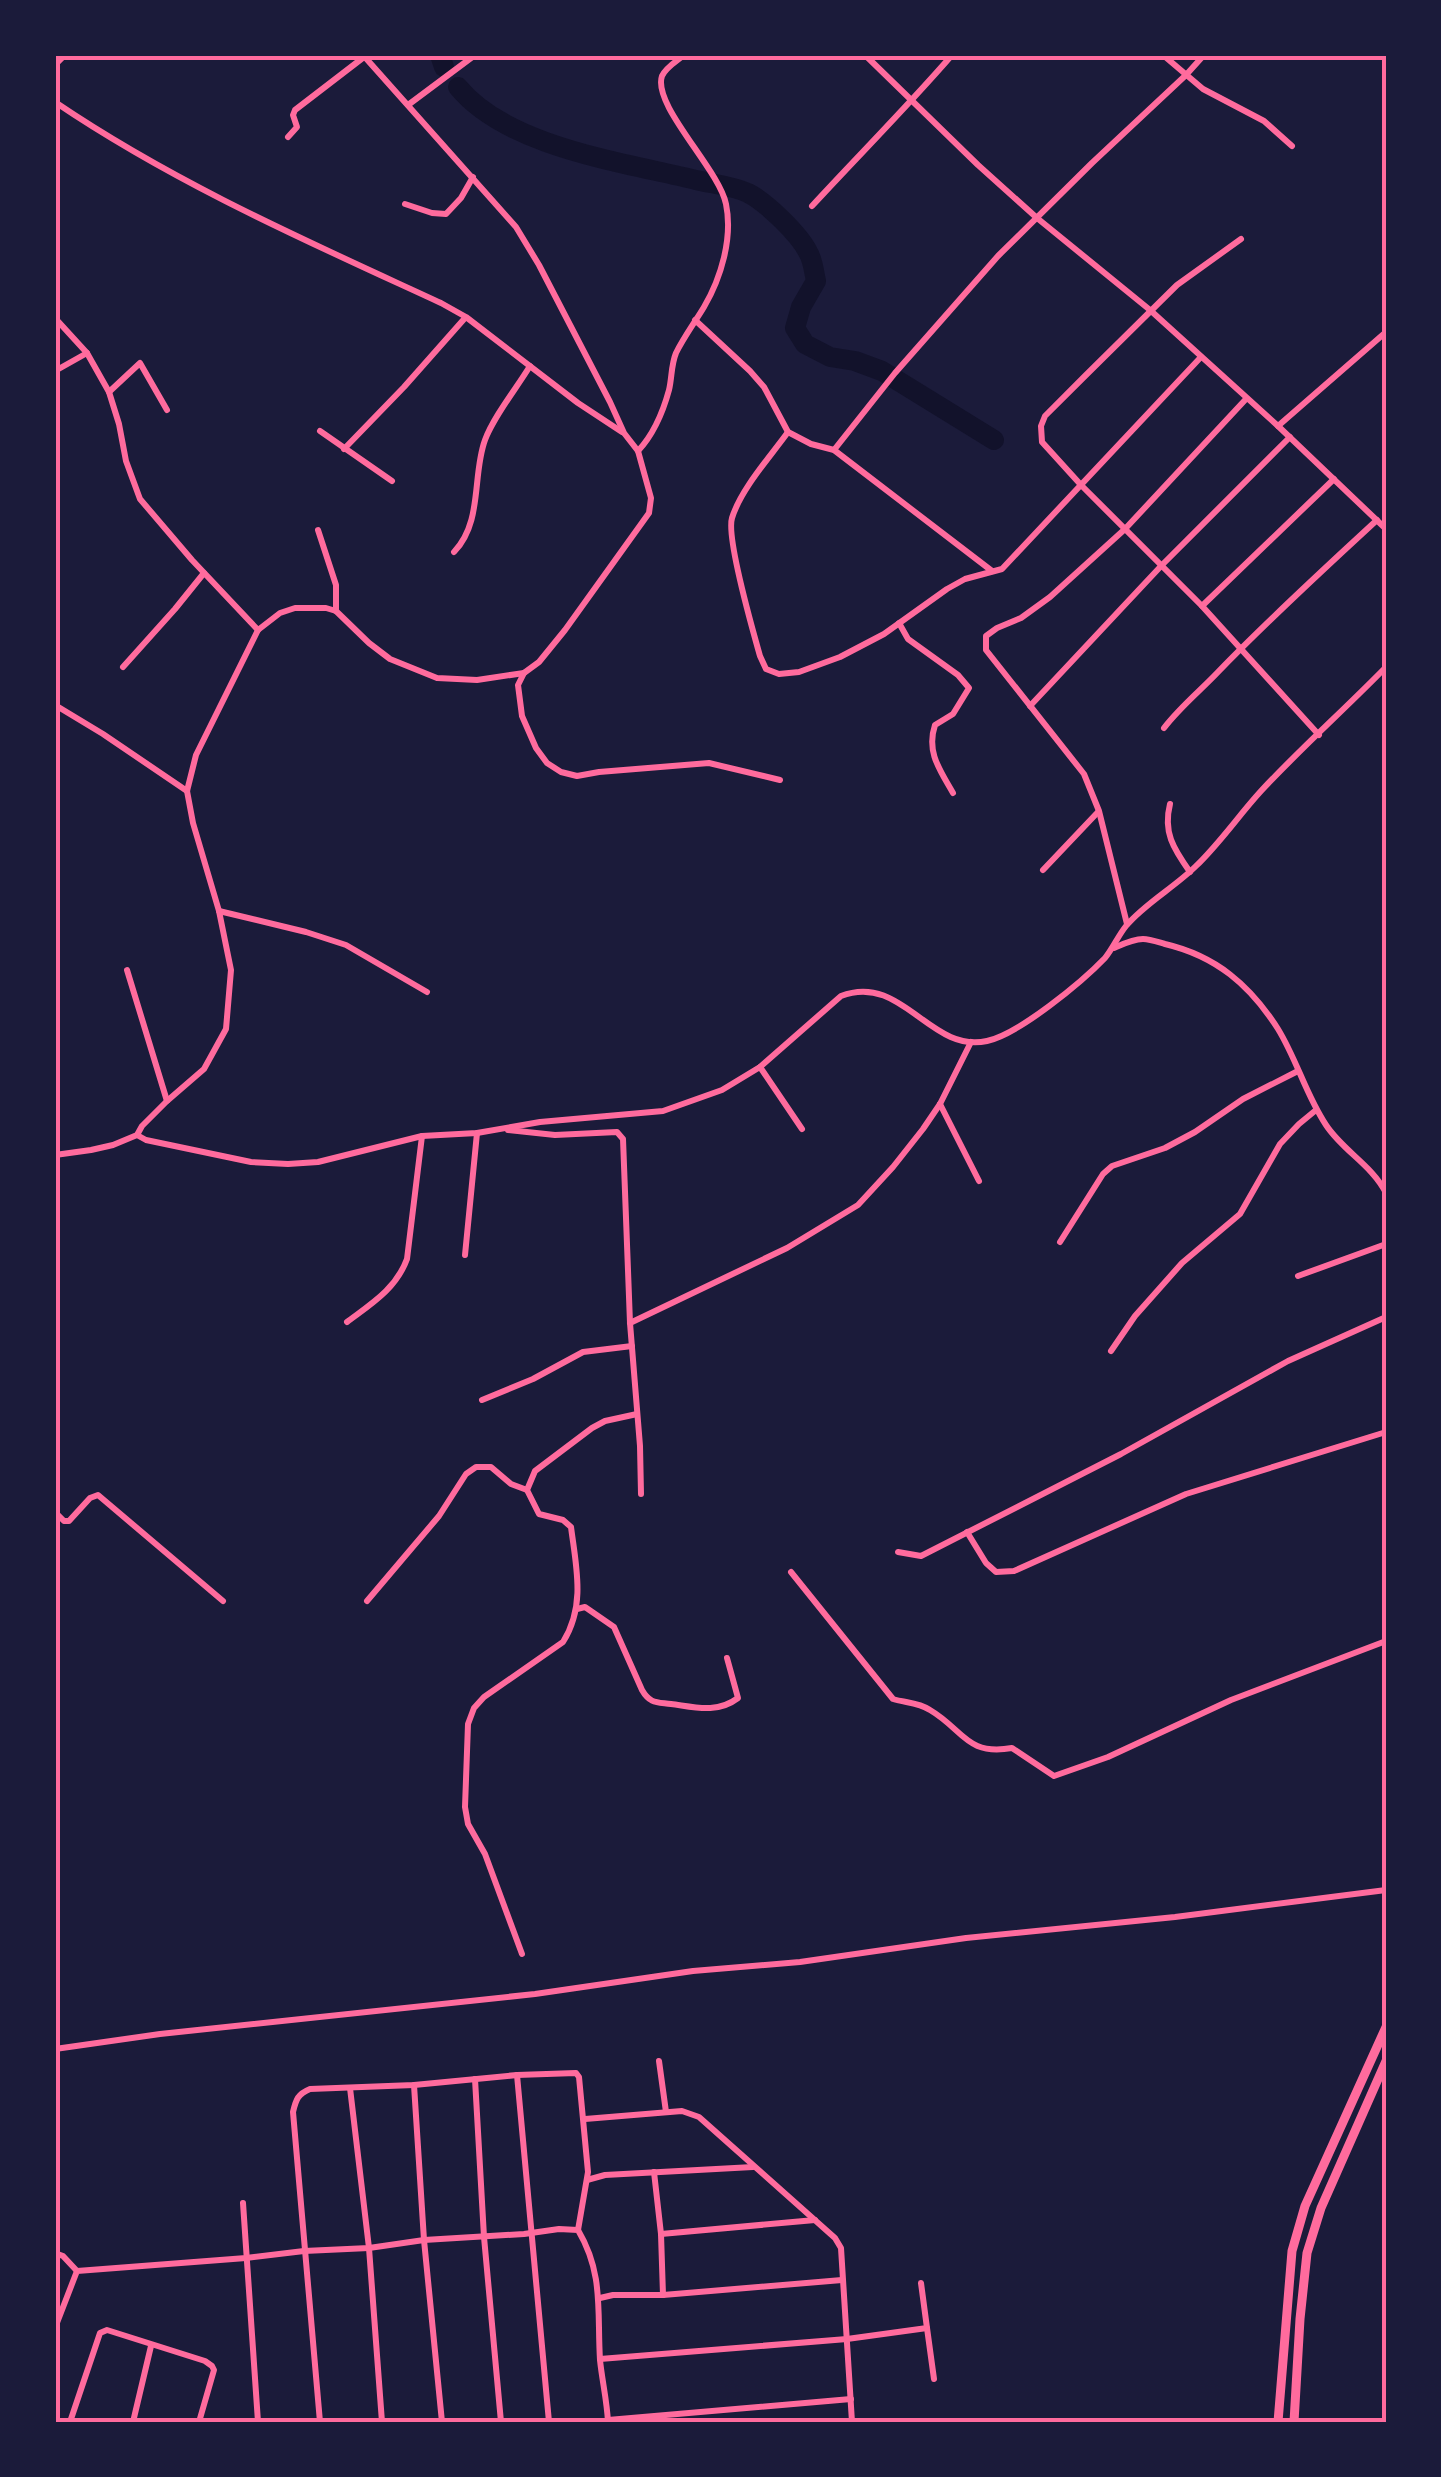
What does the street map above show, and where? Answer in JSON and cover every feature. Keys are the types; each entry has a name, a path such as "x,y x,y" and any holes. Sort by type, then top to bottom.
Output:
{"main road":[{"path":"1278,2422 1295,2240 1305,2206 1386,2027"},
{"path":"1294,2422 1307,2253 1321,2208 1386,2061"}],"street":[{"path":"55,65 65,55"},
{"path":"408,105 475,55"},
{"path":"638,452 663,409 676,355 718,279 728,222 725,199 714,176 675,119 661,90 662,76 684,55"},
{"path":"864,55 978,165 1150,310 1386,529"},
{"path":"812,206 952,55"},
{"path":"1163,55 1203,89 1264,121 1292,146"},
{"path":"834,450 998,256 1204,55"},
{"path":"288,137 297,128 295,110 363,56 516,226 624,433 638,452 651,498 649,512 565,630 539,662 524,673 518,685 522,716 547,763 577,776 709,763 780,780"},
{"path":"55,102 146,160 256,218 442,303 624,433"},
{"path":"404,204 446,214 455,207 473,177"},
{"path":"1241,239 1177,285 1046,416 1041,426 1042,442 1202,606 1319,734"},
{"path":"344,449 466,317"},
{"path":"55,318 87,354 109,392 129,472 140,499 258,630"},
{"path":"695,320 750,371 788,432 834,450 992,572"},
{"path":"1278,426 1386,332"},
{"path":"55,371 87,354"},
{"path":"788,432 730,523 760,656 766,669 780,674 840,657 884,634 947,589 1002,569 1201,358"},
{"path":"109,392 140,364 167,410"},
{"path":"454,552 471,517 486,435 530,366"},
{"path":"1127,925 1099,811 1084,774 986,650 986,636 1021,618 1050,596 1126,529 1246,399"},
{"path":"604,418 611,416 612,407"},
{"path":"320,430 392,481"},
{"path":"1030,706 1162,564 1290,437"},
{"path":"1202,606 1334,479"},
{"path":"1164,728 1240,648 1376,520"},
{"path":"318,530 336,585 336,611"},
{"path":"124,668 204,573"},
{"path":"55,1155 102,1148 136,1136 167,1101 204,1070 226,1029 232,970 187,792 196,755 258,630 280,612 312,606 336,611 390,659 437,678 477,680 524,673"},
{"path":"899,623 908,639 958,675 968,688 964,700 953,714 935,725 930,738 932,756 953,793"},
{"path":"136,1136 251,1162 288,1164 318,1162 422,1136 662,1111 722,1090 760,1067 850,992 886,996 949,1036 987,1042 1036,1016 1103,960 1127,925 1190,872 1261,791 1386,667"},
{"path":"55,705 187,792"},
{"path":"1170,804 1165,824 1190,872"},
{"path":"1043,870 1099,811"},
{"path":"219,911 346,945 427,992"},
{"path":"1112,948 1143,939 1182,948 1209,958 1235,978 1279,1031 1316,1110 1337,1142 1361,1162 1386,1193"},
{"path":"127,970 167,1101"},
{"path":"630,1323 787,1248 858,1206 940,1104 971,1042"},
{"path":"760,1067 802,1129"},
{"path":"1060,1242 1112,1166 1165,1148 1243,1099 1298,1071"},
{"path":"940,1104 978,1181"},
{"path":"1112,1351 1135,1316 1182,1262 1240,1214 1280,1144 1316,1110"},
{"path":"498,1129 556,1135 617,1132 623,1139 641,1494"},
{"path":"465,1255 477,1133"},
{"path":"347,1322 391,1288 402,1272 407,1259 422,1136"},
{"path":"1298,1276 1386,1244"},
{"path":"898,1552 921,1556 1121,1454 1288,1362 1386,1317"},
{"path":"482,1400 533,1380 583,1352 632,1346"},
{"path":"527,1490 535,1472 592,1428 637,1414"},
{"path":"966,1532 996,1572 1014,1571 1186,1494 1386,1432"},
{"path":"367,1601 476,1466 491,1468 511,1484 527,1490 539,1514 563,1520 571,1527 579,1597 570,1632 563,1642 484,1696 468,1724 468,1824 485,1854 522,1954"},
{"path":"55,1512 64,1522 69,1521 90,1498 98,1496 223,1601"},
{"path":"791,1572 893,1699 928,1709 978,1748 1012,1748 1054,1776 1108,1757 1231,1700 1386,1641"},
{"path":"577,1609 594,1611 614,1627 642,1690 654,1702 696,1709 730,1704 738,1698 727,1658"},
{"path":"55,2049 1386,1890"},
{"path":"659,2062 666,2112"},
{"path":"320,2422 304,2251 296,2100 310,2089 414,2085 517,2075 576,2073 579,2077 587,2180 578,2230 594,2265 600,2298 600,2359 608,2421 852,2399"},
{"path":"517,2075 549,2422"},
{"path":"474,2079 501,2422"},
{"path":"414,2085 442,2422"},
{"path":"350,2088 369,2248 382,2422"},
{"path":"584,2119 682,2111 700,2116 835,2238 841,2248 852,2422"},
{"path":"587,2180 604,2175 754,2167"},
{"path":"654,2172 664,2295"},
{"path":"243,2203 258,2422"},
{"path":"661,2234 816,2220"},
{"path":"76,2270 578,2230"},
{"path":"55,2253 76,2270"},
{"path":"55,2328 76,2270"},
{"path":"600,2298 842,2280"},
{"path":"921,2283 934,2380"},
{"path":"600,2359 847,2339 928,2328"},
{"path":"70,2422 100,2333 107,2330 212,2366 198,2422"},
{"path":"134,2422 151,2346"}],"waterway":[{"path":"440,55 444,67"},
{"path":"458,87 479,107 536,138 755,197 790,228 811,259 816,281 801,307 795,328 805,344 830,357 882,371 994,440"}]}
